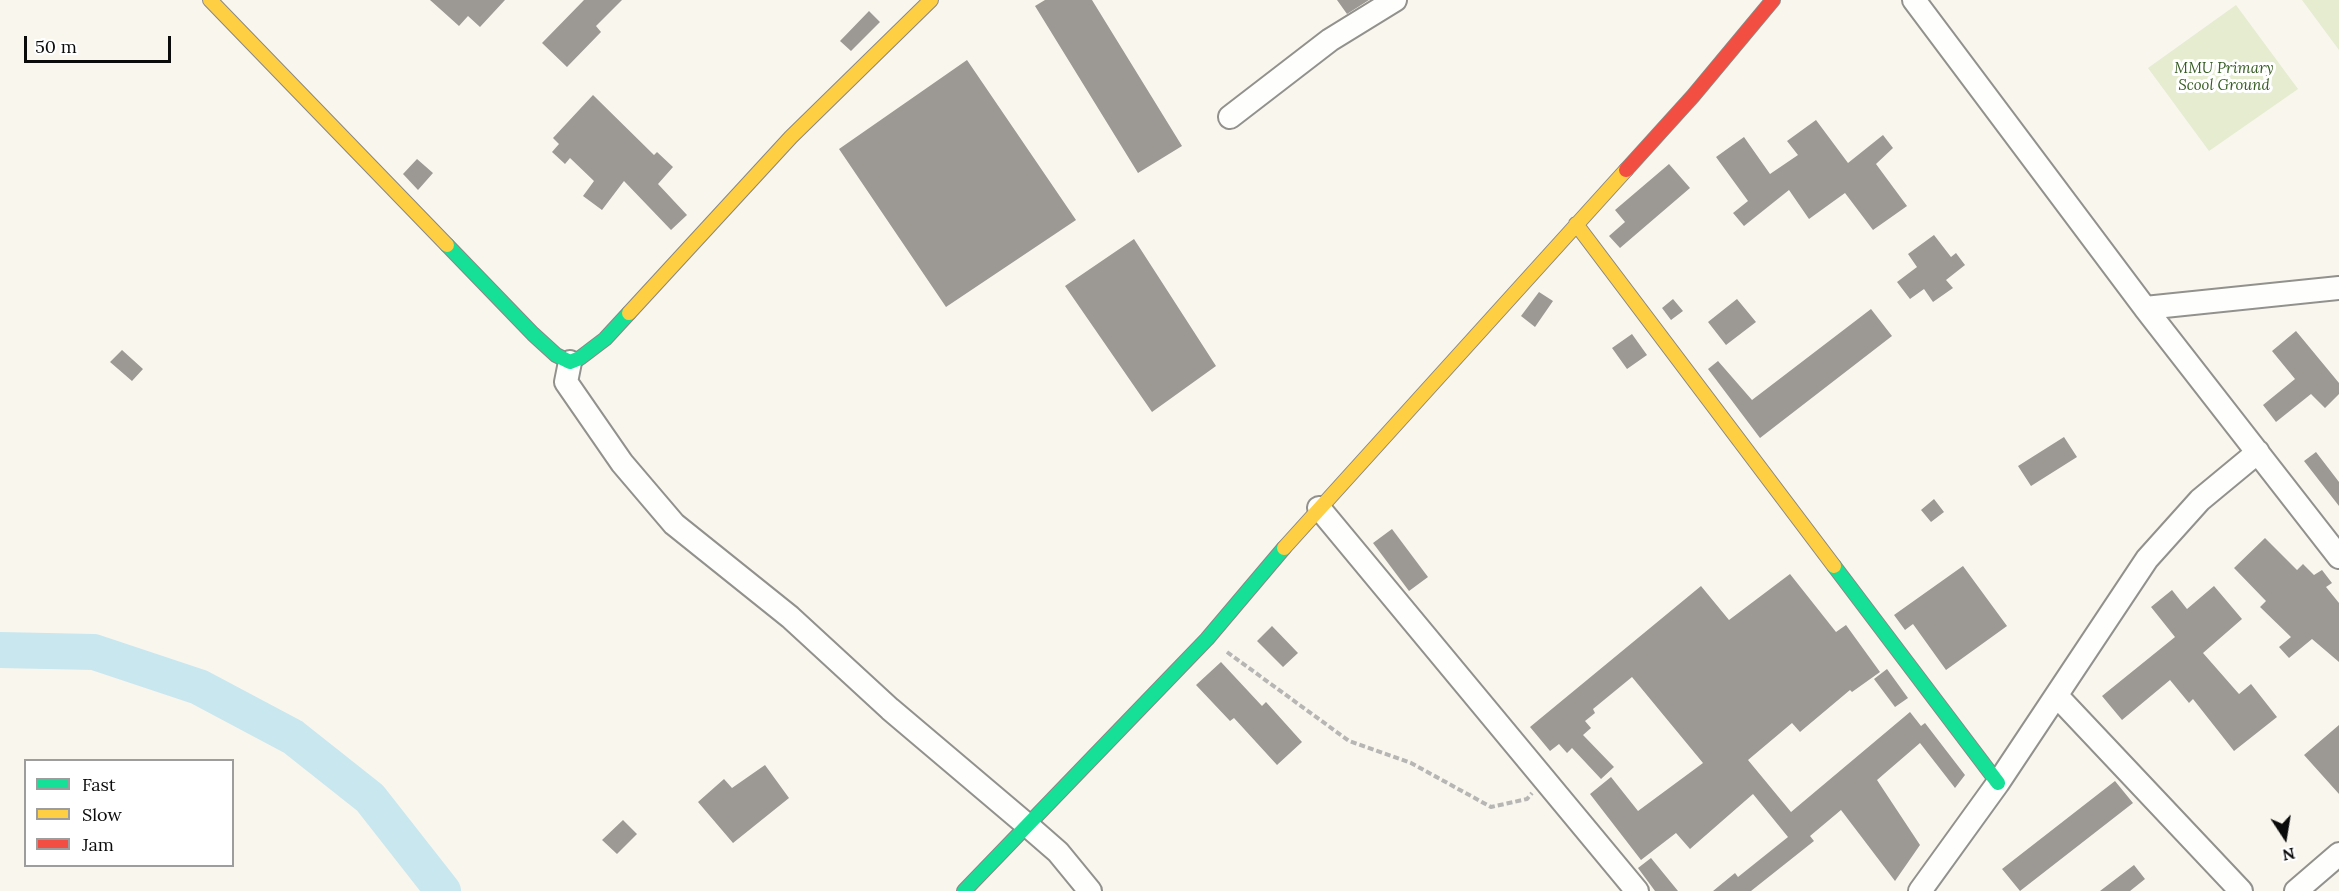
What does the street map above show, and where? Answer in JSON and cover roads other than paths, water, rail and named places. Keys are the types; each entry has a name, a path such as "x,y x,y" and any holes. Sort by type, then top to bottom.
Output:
{"street":[{"path":"214,1 534,334 556,355 570,362 580,358 605,339 791,138 931,0"},
{"path":"1230,117 1330,40 1395,0"},
{"path":"964,891 1207,639 1319,508 1693,96 1773,0"},
{"path":"1914,0 2145,308 2339,557"},
{"path":"1576,224 1998,783"},
{"path":"2145,308 2339,288"},
{"path":"570,362 566,382 622,463 674,524 790,617 890,709 1058,852 1089,891"},
{"path":"1920,891 1998,783 2147,559 2200,500 2258,452"},
{"path":"1319,508 1637,891"},
{"path":"2057,696 2241,891"},
{"path":"2296,891 2339,854"}],"waterway":[{"path":"0,650 94,652 199,687 293,737 370,798 443,891"}],"park label":[{"name":"MMU Primary Scool Ground","path":"2224,78"}]}
